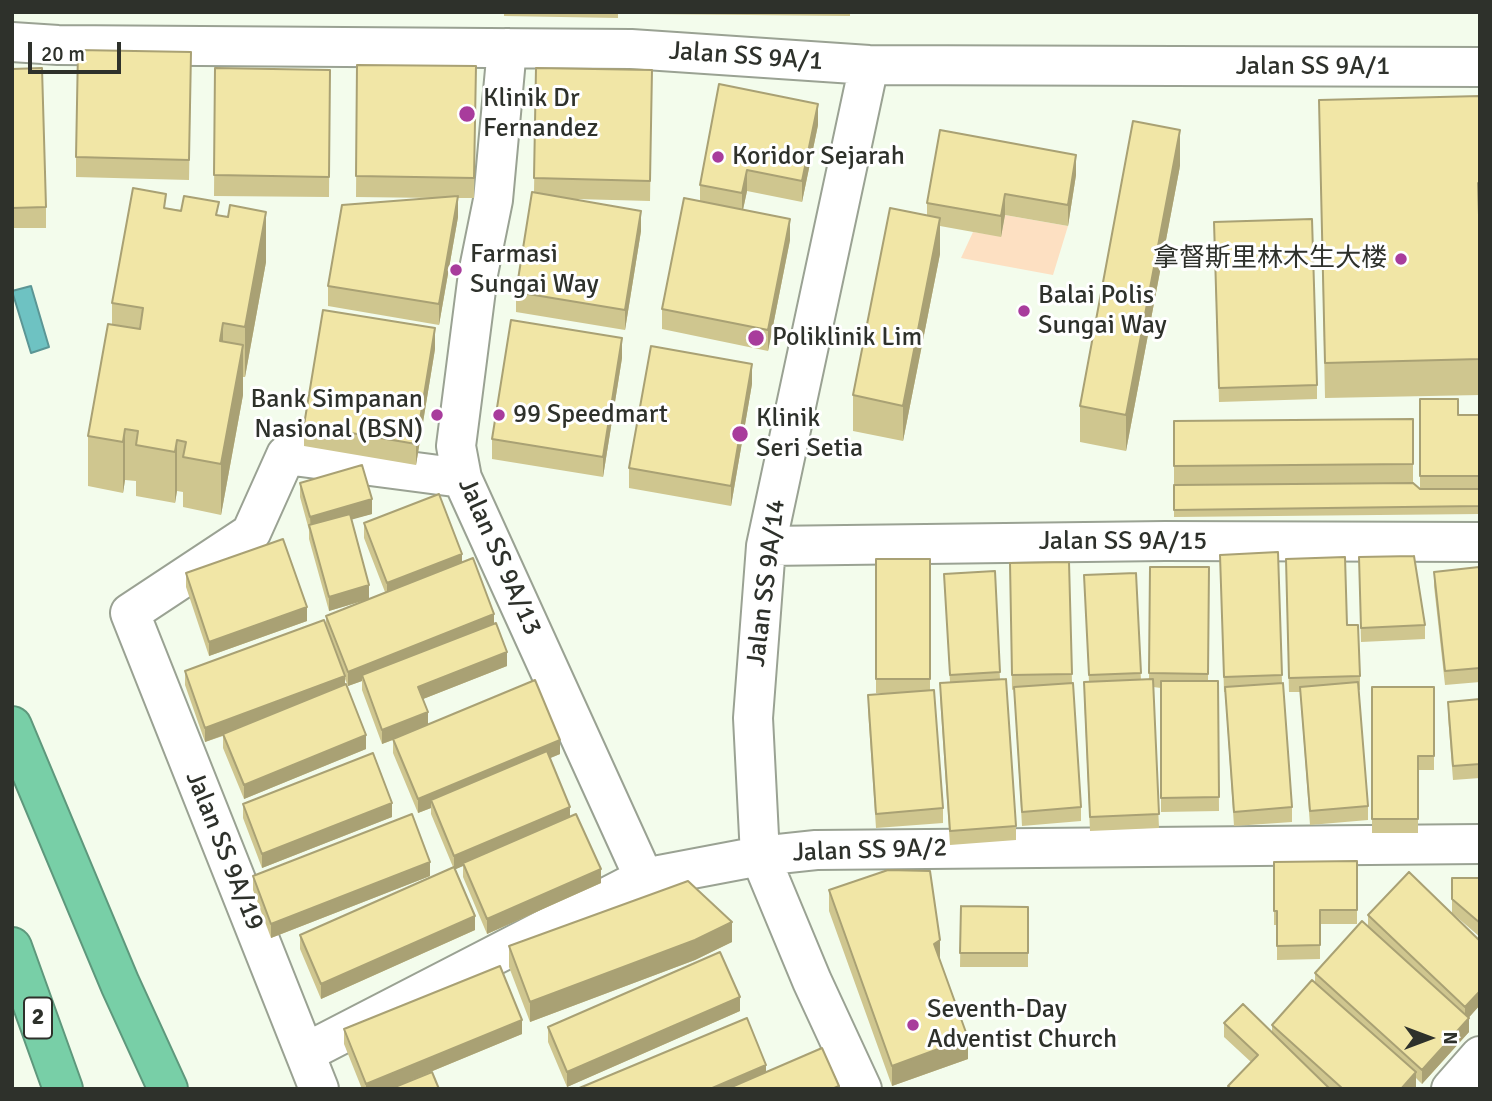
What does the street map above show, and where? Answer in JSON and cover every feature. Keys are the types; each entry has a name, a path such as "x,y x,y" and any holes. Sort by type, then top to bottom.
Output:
{"highway":[{"path":"12,726 120,984 168,1089"},
{"name":"2","path":"12,947 63,1089"}],"street":[{"name":"Jalan SS 9A/1","path":"12,42 58,45 631,50 869,65 1480,67"},
{"name":"Jalan SS 9A/13","path":"507,48 494,200 478,274 456,446 462,478 644,878"},
{"name":"Jalan SS 9A/14","path":"862,1089 812,981 760,856 752,718 766,546 869,65"},
{"name":"Jalan SS 9A/19","path":"318,1089 130,613 251,533 286,455 462,478"},
{"name":"Jalan SS 9A/15","path":"766,546 1165,541 1480,542"},
{"name":"Jalan SS 9A/2","path":"305,1053 644,878 760,856 816,850 1480,844"},
{"path":"1451,1089 1480,1056"}],"shaded area":[{"path":"1005,215 1068,226 1053,275 961,258 973,232 1001,236"}],"water":[{"path":"31,286 49,347 31,353 12,291"}],"building":[{"path":"78,50 191,52 189,160 76,157"},
{"path":"357,65 476,66 474,178 356,176"},
{"path":"42,68 46,207 12,208 12,69"},
{"path":"215,68 330,70 329,177 214,175"},
{"path":"536,68 652,70 650,181 534,178"},
{"path":"719,84 818,104 802,181 747,170 742,193 700,185"},
{"name":"拿督斯里林木生大楼","path":"1480,96 1480,359 1325,363 1319,100"},
{"path":"1133,121 1180,130 1126,415 1080,406"},
{"path":"940,130 1076,155 1068,205 1005,194 1001,216 927,203"},
{"path":"133,188 166,194 164,208 181,211 184,196 219,202 216,215 228,217 230,205 266,212 245,327 223,323 220,341 243,345 221,464 183,457 186,442 177,440 175,452 136,445 138,431 125,429 123,442 88,436 108,324 140,329 143,308 112,303"},
{"path":"532,192 641,211 625,310 516,292"},
{"path":"458,196 439,304 328,286 342,205"},
{"path":"684,198 790,219 768,330 662,309"},
{"path":"890,208 940,218 903,406 853,395"},
{"path":"1312,219 1317,385 1219,388 1214,222"},
{"path":"323,310 435,328 416,444 304,425"},
{"path":"511,320 622,338 603,457 492,439"},
{"path":"651,346 752,364 731,486 629,468"},
{"path":"1420,399 1458,399 1458,415 1480,415 1480,476 1420,476"},
{"path":"1413,419 1413,464 1174,466 1174,421"},
{"path":"362,465 372,499 310,517 300,483"},
{"path":"1413,483 1420,489 1480,489 1480,506 1174,510 1174,485"},
{"path":"439,494 462,554 387,583 364,523"},
{"path":"350,514 369,585 329,597 309,525"},
{"path":"283,539 307,607 209,642 186,573"},
{"path":"1278,552 1282,675 1224,677 1220,555"},
{"path":"1414,556 1425,625 1361,628 1359,557"},
{"path":"1345,557 1347,625 1358,625 1360,676 1289,678 1286,559"},
{"path":"473,558 494,614 348,672 326,616"},
{"path":"876,559 930,559 930,679 876,679"},
{"path":"1069,562 1072,674 1012,675 1010,563"},
{"path":"1150,567 1209,567 1208,674 1149,673"},
{"path":"1479,567 1480,668 1445,671 1434,572"},
{"path":"995,571 1000,672 950,675 944,574"},
{"path":"1136,573 1141,673 1089,675 1084,575"},
{"path":"324,620 345,676 205,728 185,671"},
{"path":"496,623 507,652 418,687 428,712 382,730 362,675"},
{"path":"1006,679 1016,826 950,831 940,683"},
{"path":"1153,679 1159,814 1090,817 1084,682"},
{"path":"535,680 560,740 418,799 393,739"},
{"path":"1161,681 1218,681 1219,797 1161,798"},
{"path":"1358,682 1368,806 1310,811 1300,687"},
{"path":"1073,683 1081,807 1022,812 1014,687"},
{"path":"1283,683 1292,807 1234,812 1225,687"},
{"path":"346,684 366,735 244,785 223,734"},
{"path":"1372,687 1434,687 1434,756 1418,756 1418,819 1372,819"},
{"path":"934,690 943,808 876,814 868,695"},
{"path":"1480,699 1480,764 1453,766 1448,702"},
{"path":"547,751 570,807 454,856 431,800"},
{"path":"373,753 392,803 262,854 243,804"},
{"path":"412,814 430,862 271,924 253,876"},
{"path":"576,814 601,869 487,919 463,863"},
{"path":"1357,861 1357,910 1320,910 1320,945 1277,946 1274,862"},
{"path":"454,867 475,916 321,984 300,935"},
{"path":"888,870 930,871 940,940 934,944 968,1038 892,1066 829,890"},
{"path":"1409,872 1480,941 1480,991 1465,1007 1368,915"},
{"path":"1452,878 1480,878 1480,923 1452,899"},
{"path":"688,881 732,922 695,940 530,1002 509,946"},
{"path":"961,906 1028,907 1028,953 960,953"},
{"path":"1362,921 1469,1018 1422,1070 1315,973"},
{"path":"720,952 740,997 567,1072 548,1027"},
{"path":"500,966 522,1020 366,1084 344,1029"},
{"path":"1312,980 1416,1072 1401,1089 1343,1089 1272,1025"},
{"path":"1243,1004 1330,1089 1231,1089 1228,1086 1258,1055 1224,1023"},
{"path":"747,1018 766,1065 710,1089 577,1089"},
{"path":"822,1048 839,1086 832,1089 727,1089"},
{"path":"432,1072 439,1089 390,1089"}],"place":[{"name":"Klinik Dr Fernandez","path":"467,114"},
{"name":"Koridor Sejarah","path":"718,157"},
{"name":"拿督斯里林木生大楼","path":"1401,259"},
{"name":"Farmasi Sungai Way","path":"456,270"},
{"name":"Balai Polis Sungai Way","path":"1024,311"},
{"name":"Poliklinik Lim","path":"756,338"},
{"name":"Bank Simpanan Nasional (BSN)","path":"437,415"},
{"name":"99 Speedmart","path":"499,415"},
{"name":"Klinik Seri Setia","path":"740,434"},
{"name":"Seventh-Day Adventist Church","path":"913,1025"}]}
